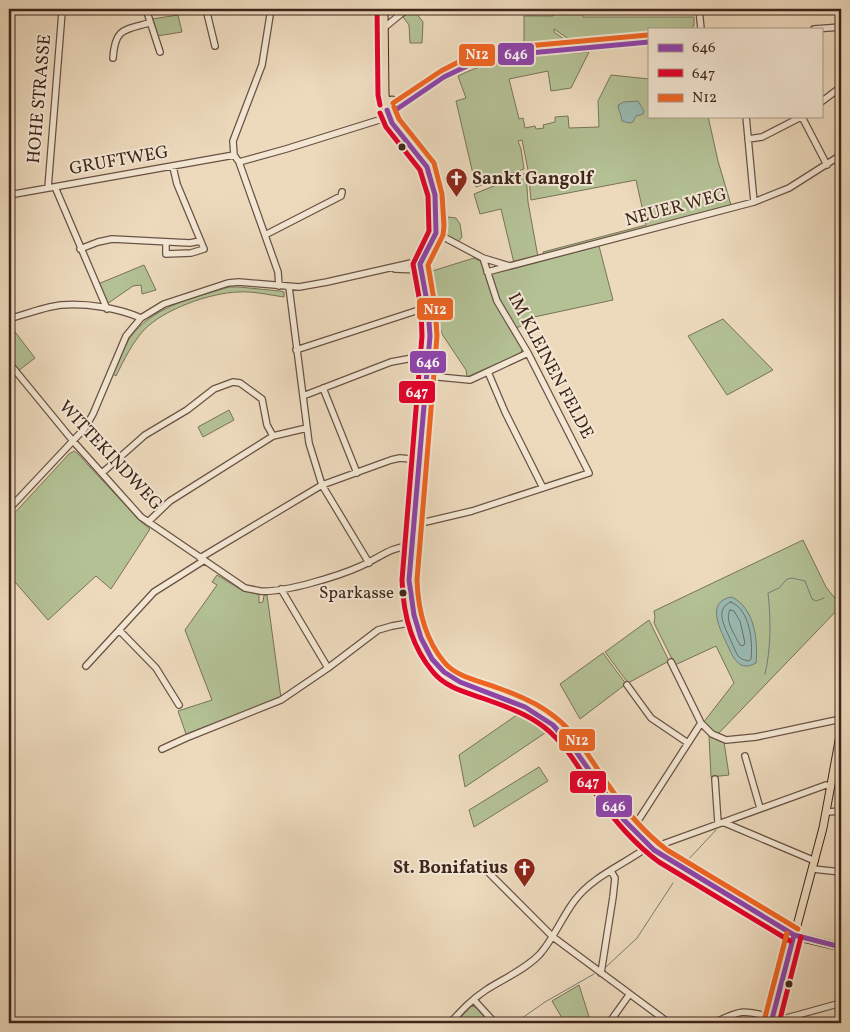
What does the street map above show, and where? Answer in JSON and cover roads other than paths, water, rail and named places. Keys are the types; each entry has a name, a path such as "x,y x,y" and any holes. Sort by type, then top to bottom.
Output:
{"main road":[{"path":"384,9 386,80 394,118 401,133 420,157 431,177 437,207 436,233 420,261 420,270 428,307 430,336 428,376 411,547 409,593 416,622 431,657 438,667 456,681 526,707 542,716 571,744 632,830 651,848 794,934 803,938 841,946"},
{"path":"772,1020 815,861 841,730"}],"street":[{"name":"HOHE STRASSE","path":"48,188 62,12 76,9"},
{"path":"146,9 160,52"},
{"path":"206,9 215,46"},
{"path":"271,9 262,66 233,141 234,155 239,162 278,272 279,286"},
{"path":"385,27 407,9"},
{"path":"699,9 701,28"},
{"path":"113,58 115,40 120,33 149,23"},
{"path":"822,28 841,27"},
{"path":"239,162 379,120 392,107 456,70 475,62 497,56 648,42"},
{"path":"822,101 841,87"},
{"path":"746,118 754,202"},
{"path":"748,139 762,137 799,118"},
{"path":"804,118 827,165"},
{"name":"GRUFTWEG","path":"9,195 234,155"},
{"name":"NEUER WEG","path":"487,272 754,202 789,188 841,155"},
{"path":"166,242 166,254 191,253 204,249 177,184 173,167"},
{"name":"HOHE STRASSE","path":"55,187 80,250 107,309"},
{"path":"265,235 341,196 342,192"},
{"path":"436,233 483,258 510,266"},
{"path":"80,250 98,242 112,239 190,243 200,241"},
{"path":"483,258 487,272"},
{"path":"9,509 85,428 93,414 126,336 142,318 170,301 228,283 239,282 299,287 420,261"},
{"path":"387,269 420,270"},
{"name":"IM KLEINEN FELDE","path":"487,272 497,301 528,353 589,473 543,488"},
{"path":"289,287 296,350 313,460 322,485 369,563"},
{"path":"9,319 59,306 79,304 142,318"},
{"path":"296,350 428,307"},
{"path":"428,376 470,380 528,353"},
{"path":"303,396 391,362 429,355"},
{"name":"WITTEKINDWEG","path":"9,363 73,441 141,517 244,588 261,591 281,589 334,577 369,563 390,551 403,546 411,547"},
{"path":"413,525 472,511 543,488 505,412 488,372"},
{"path":"102,473 145,435 187,410 214,390 233,382 240,382 262,399 267,425 273,436"},
{"path":"323,388 357,473"},
{"path":"148,522 170,500 273,436 307,428"},
{"path":"86,666 154,592 202,559 322,485 400,458 420,460"},
{"path":"281,589 328,668"},
{"path":"162,749 281,700 328,668 378,630 416,622"},
{"path":"119,630 156,668 179,705"},
{"path":"671,662 701,723 712,734 726,740 740,740 841,719"},
{"path":"627,685 651,718 688,743"},
{"path":"632,830 701,723"},
{"path":"744,756 760,808"},
{"path":"715,780 718,823"},
{"path":"450,1023 462,1009 540,955 576,900 586,889 612,871 651,848 826,785 831,787"},
{"path":"826,812 841,811"},
{"path":"718,823 725,823 815,861"},
{"path":"483,867 553,937 669,1023"},
{"path":"812,869 841,872"},
{"path":"602,973 613,897 614,878 612,871"},
{"path":"609,1023 630,995"},
{"path":"474,1000 495,1023"},
{"path":"714,1023 737,1012 744,1011 772,1020 783,1019 841,1003"}],"water":[{"path":"638,101 644,111 643,114 636,116 633,122 622,121 618,105 624,102"},
{"path":"732,597 746,609 753,626 756,663 750,665 741,665 736,660 730,651 718,622 717,609 719,604 724,599"}],"waterway":[{"path":"765,674 770,634 768,593 779,588 787,579 792,578 805,581 812,599 816,601 824,598"},
{"path":"687,861 716,830"},
{"path":"606,967 637,938 673,883"},
{"path":"515,1023 545,1002 594,974"}],"place":[{"name":"Sankt Gangolf","path":"456,198"},
{"name":"Sparkasse","path":"403,593"},
{"name":"St. Bonifatius","path":"524,887"}]}
